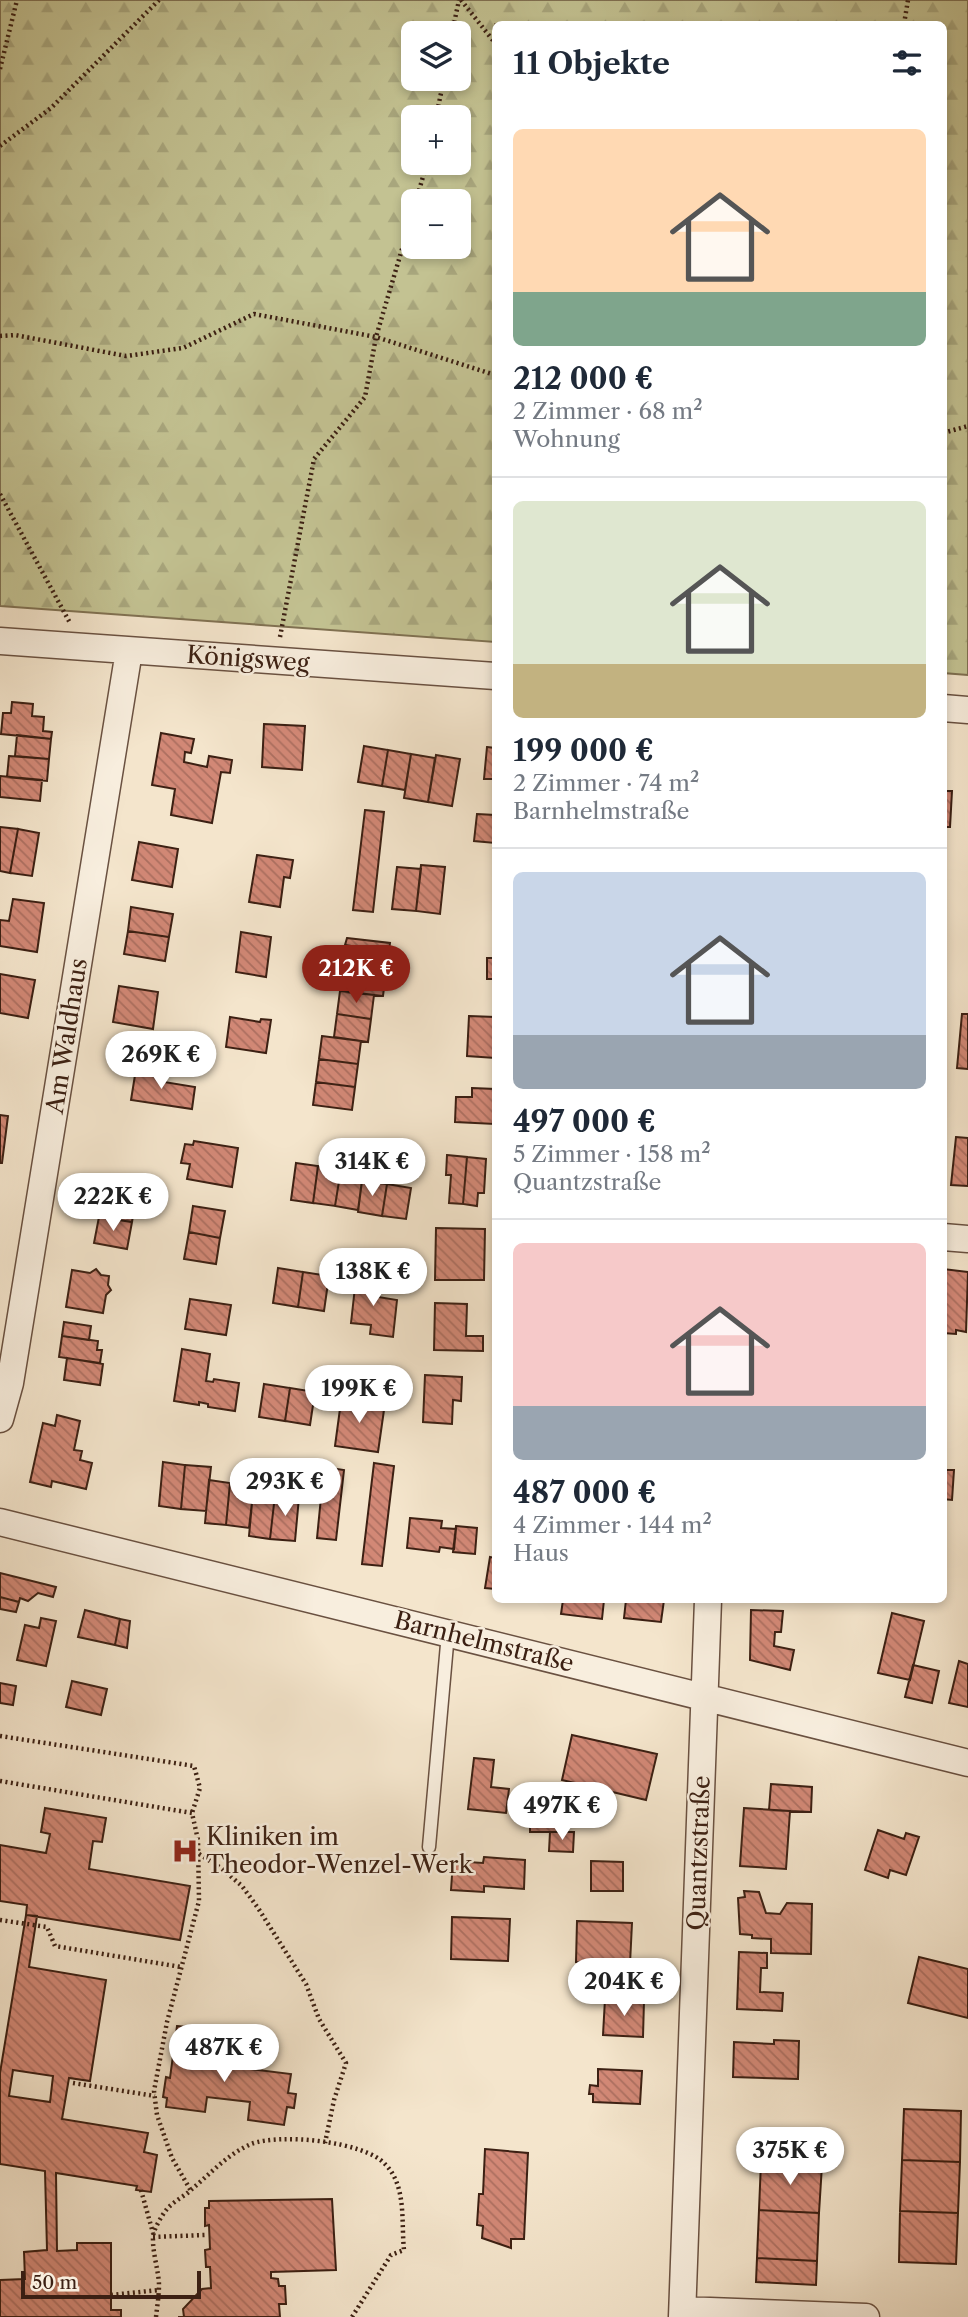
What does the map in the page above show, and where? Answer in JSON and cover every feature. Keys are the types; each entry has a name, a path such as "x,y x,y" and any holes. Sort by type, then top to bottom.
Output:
{"street":[{"name":"Königsweg","path":"0,641 492,676"},
{"name":"Am Waldhaus","path":"0,1419 10,1382 129,651"},
{"path":"947,708 968,710"},
{"path":"947,1237 968,1239"},
{"name":"Barnhelmstraße","path":"0,1522 968,1763"},
{"name":"Quantzstraße","path":"683,2314 708,1603"},
{"path":"683,2314 866,2317"}],"lane":[{"path":"429,1847 449,1633"}],"path":[{"path":"0,69 17,0"},
{"path":"0,146 51,108 159,0"},
{"path":"455,21 460,0"},
{"path":"460,0 492,39"},
{"path":"904,21 908,0"},
{"path":"275,662 314,459 365,397 376,337 401,253"},
{"path":"0,336 15,335 126,356 183,348 254,314 376,337 492,374"},
{"path":"947,432 968,426"},
{"path":"0,494 82,647"},
{"path":"0,1736 194,1766 200,1788 192,1813 198,1840 199,1901 167,2022 155,2096 157,2115 172,2158 191,2191"},
{"path":"0,1782 192,1813"},
{"path":"198,1854 221,1868 242,1886 258,1908 306,1984 319,2019 346,2063 334,2100 325,2143"},
{"path":"0,1920 47,1927 55,1945 181,1967"},
{"path":"73,2083 155,2096"},
{"path":"153,2235 167,2209 191,2191 220,2163 251,2144 268,2140 294,2140 362,2151 384,2162 394,2176 402,2199 404,2250 391,2255 352,2317"},
{"path":"141,2190 153,2235 159,2290 156,2317"},
{"path":"153,2235 205,2235"},
{"path":"111,2295 159,2290"}],"green space":[{"path":"0,0 968,0 968,675 947,673 947,21 492,21 492,642 0,606"}],"building":[{"path":"12,702 33,704 32,716 44,717 43,731 52,732 51,739 1,734 3,713 11,713"},
{"path":"264,724 305,726 302,770 262,767"},
{"path":"161,733 194,739 191,753 185,752 184,762 207,767 209,756 232,760 230,773 221,772 212,823 171,815 175,789 152,785"},
{"path":"17,735 51,739 49,759 15,756"},
{"path":"364,746 388,750 382,786 358,782"},
{"path":"487,747 492,748 492,779 484,779"},
{"path":"388,750 411,754 405,790 382,786"},
{"path":"411,754 435,758 428,802 404,798"},
{"path":"436,755 460,759 452,806 428,802"},
{"path":"9,756 49,759 47,781 7,777"},
{"path":"0,776 42,780 40,801 0,797"},
{"path":"947,791 952,791 950,827 947,827"},
{"path":"365,810 384,812 373,912 353,910"},
{"path":"477,814 492,815 492,843 474,841"},
{"path":"0,827 18,829 10,873 0,871"},
{"path":"18,829 39,833 32,876 10,873"},
{"path":"139,842 178,849 172,887 132,880"},
{"path":"257,855 293,860 290,878 284,877 280,907 249,902"},
{"path":"421,865 445,867 440,914 416,911"},
{"path":"397,867 421,869 416,911 392,909"},
{"path":"13,899 44,903 37,952 0,946 0,920 9,921"},
{"path":"131,907 173,914 169,937 128,931"},
{"path":"128,931 169,937 165,961 124,954"},
{"path":"241,932 271,937 266,977 236,972"},
{"path":"347,938 390,943 386,973 349,968 352,946 345,945"},
{"path":"487,958 492,958 492,979 487,979"},
{"path":"349,968 386,973 383,996 346,992"},
{"path":"0,974 35,980 28,1018 0,1013"},
{"path":"119,986 158,992 153,1029 113,1022"},
{"path":"340,991 374,995 371,1019 337,1014"},
{"path":"337,1014 371,1019 368,1042 334,1037"},
{"path":"962,1014 968,1014 968,1069 957,1068"},
{"path":"469,1016 492,1017 492,1058 467,1056"},
{"path":"230,1017 260,1022 261,1019 271,1020 266,1053 226,1047"},
{"path":"322,1036 361,1041 358,1064 319,1059"},
{"path":"319,1059 358,1064 355,1087 316,1082"},
{"path":"136,1069 166,1074 164,1082 195,1087 192,1109 131,1100"},
{"path":"316,1082 355,1087 352,1110 313,1105"},
{"path":"472,1088 492,1089 492,1124 455,1122 456,1097 472,1097"},
{"path":"0,1115 8,1116 2,1163 0,1163"},
{"path":"956,1137 968,1138 968,1186 951,1185"},
{"path":"194,1141 238,1148 232,1187 187,1179 190,1164 181,1163 185,1144 193,1145"},
{"path":"447,1155 467,1157 463,1204 449,1203 451,1175 446,1175"},
{"path":"467,1157 486,1159 484,1193 478,1193 477,1206 463,1204"},
{"path":"296,1163 318,1166 313,1203 291,1200"},
{"path":"318,1166 341,1169 335,1206 313,1203"},
{"path":"341,1169 363,1173 358,1210 335,1206"},
{"path":"362,1181 387,1184 382,1216 358,1212"},
{"path":"387,1184 411,1188 406,1219 382,1216"},
{"path":"104,1190 136,1196 132,1222 99,1217"},
{"path":"193,1206 225,1211 220,1238 189,1232"},
{"path":"99,1217 132,1222 127,1249 94,1243"},
{"path":"436,1228 485,1229 484,1280 435,1280"},
{"path":"189,1232 220,1238 216,1264 184,1259"},
{"path":"278,1268 303,1272 298,1307 273,1303"},
{"path":"96,1269 101,1275 109,1276 108,1285 111,1290 106,1295 103,1313 66,1307 72,1270 90,1273"},
{"path":"947,1269 968,1272 966,1332 956,1330 956,1334 947,1333"},
{"path":"303,1272 329,1276 324,1311 298,1307"},
{"path":"356,1278 379,1281 378,1297 397,1300 393,1337 370,1334 371,1325 351,1323"},
{"path":"190,1299 231,1305 226,1335 185,1329"},
{"path":"435,1303 467,1304 466,1336 483,1336 483,1351 434,1350"},
{"path":"64,1322 91,1326 89,1340 62,1336"},
{"path":"62,1336 98,1341 97,1350 102,1350 100,1363 59,1357"},
{"path":"182,1349 210,1354 206,1381 213,1382 214,1379 239,1383 235,1411 208,1407 208,1404 199,1402 199,1405 174,1401"},
{"path":"67,1358 103,1364 100,1385 64,1380"},
{"path":"425,1375 462,1377 461,1401 453,1400 452,1424 423,1422"},
{"path":"264,1384 290,1388 285,1421 259,1417"},
{"path":"290,1388 315,1392 310,1425 285,1421"},
{"path":"342,1394 365,1398 364,1407 384,1410 378,1452 335,1446"},
{"path":"57,1415 80,1421 74,1450 82,1451 80,1460 92,1463 86,1489 52,1481 51,1487 30,1482 43,1423 55,1426"},
{"path":"163,1462 185,1465 181,1509 159,1506"},
{"path":"374,1463 394,1466 382,1566 362,1564"},
{"path":"185,1465 211,1467 206,1511 181,1509"},
{"path":"324,1467 344,1470 336,1540 317,1538"},
{"path":"947,1470 954,1470 952,1500 947,1499"},
{"path":"209,1480 230,1483 226,1525 205,1523"},
{"path":"230,1483 254,1485 249,1528 226,1525"},
{"path":"253,1492 275,1495 270,1539 249,1536"},
{"path":"275,1495 299,1497 295,1541 270,1539"},
{"path":"410,1518 442,1521 441,1528 456,1529 454,1549 440,1547 439,1552 407,1548"},
{"path":"456,1526 477,1528 475,1554 453,1552"},
{"path":"490,1557 492,1589 485,1588"},
{"path":"0,1573 56,1587 53,1597 38,1593 28,1601 20,1598 19,1602 0,1597"},
{"path":"0,1597 19,1602 16,1612 0,1609"},
{"path":"563,1603 604,1603 602,1619 561,1614"},
{"path":"626,1603 664,1603 661,1622 624,1618"},
{"path":"85,1610 120,1619 115,1645 78,1637"},
{"path":"751,1610 783,1611 781,1632 775,1632 774,1646 794,1650 790,1670 750,1660"},
{"path":"892,1613 924,1621 910,1680 878,1673"},
{"path":"41,1618 56,1621 46,1666 17,1660 25,1625 39,1628"},
{"path":"120,1619 130,1621 127,1648 115,1645"},
{"path":"959,1661 968,1664 968,1707 949,1703"},
{"path":"913,1665 939,1671 932,1703 905,1697"},
{"path":"72,1681 107,1689 101,1715 66,1707"},
{"path":"0,1683 16,1686 13,1705 0,1703"},
{"path":"572,1735 657,1754 646,1800 562,1780"},
{"path":"474,1758 494,1760 491,1787 509,1789 506,1813 468,1809"},
{"path":"771,1784 812,1787 811,1812 769,1810"},
{"path":"45,1808 106,1818 102,1842 93,1841 89,1869 190,1886 180,1940 26,1915 27,1905 0,1901 0,1845 46,1853 50,1834 41,1832"},
{"path":"744,1808 790,1811 786,1869 740,1866"},
{"path":"530,1809 567,1809 567,1832 530,1832"},
{"path":"878,1830 904,1839 906,1833 919,1837 906,1875 890,1870 888,1878 865,1870"},
{"path":"550,1832 574,1832 573,1852 549,1851"},
{"path":"484,1857 525,1860 524,1889 484,1886 484,1892 451,1890 453,1861 483,1863"},
{"path":"591,1861 623,1862 623,1891 591,1891"},
{"path":"744,1891 759,1892 766,1913 780,1914 787,1903 812,1904 811,1954 771,1953 771,1939 740,1934 738,1898 745,1897"},
{"path":"26,1915 37,1916 29,1967 106,1980 90,2081 69,2078 62,2119 148,2133 144,2152 157,2155 151,2192 136,2190 137,2186 56,2173 57,2251 77,2250 77,2243 111,2243 111,2310 121,2310 121,2317 0,2317 0,2280 25,2279 24,2252 47,2250 45,2171 0,2164 0,2073","holes":["13,2070 53,2076 50,2102 9,2096"]},
{"path":"452,1917 510,1919 508,1961 451,1959"},
{"path":"577,1921 632,1923 630,1964 576,1962"},
{"path":"739,1952 767,1953 767,1968 761,1968 760,1992 783,1993 782,2011 737,2009"},
{"path":"919,1957 968,1969 968,2018 908,2003"},
{"path":"605,1999 644,2001 643,2037 603,2035"},
{"path":"177,2026 198,2028 194,2062 291,2074 288,2093 296,2094 294,2108 287,2107 284,2125 248,2120 250,2102 207,2097 205,2112 166,2107 167,2098 163,2097 166,2077 170,2078"},
{"path":"774,2040 799,2041 798,2079 733,2077 734,2042 774,2044"},
{"path":"598,2069 642,2071 640,2104 593,2102 593,2094 589,2094 590,2085 598,2086"},
{"path":"904,2109 961,2111 960,2162 902,2160"},
{"path":"763,2138 823,2141 822,2165 761,2162"},
{"path":"485,2149 528,2153 524,2239 511,2239 511,2248 482,2238 483,2226 477,2225 479,2194 483,2194"},
{"path":"902,2160 960,2162 958,2213 900,2211"},
{"path":"761,2162 822,2165 819,2213 759,2210"},
{"path":"332,2199 336,2270 271,2272 271,2278 278,2279 279,2286 285,2286 286,2304 279,2304 280,2317 184,2317 183,2309 202,2289 211,2288 210,2267 206,2267 205,2250 210,2249 209,2225 205,2226 205,2208 209,2208 209,2201"},
{"path":"759,2210 819,2213 817,2261 757,2258"},
{"path":"900,2211 958,2213 956,2264 899,2262"},
{"path":"757,2258 817,2261 816,2285 756,2282"}],"place":[{"name":"Kliniken im Theodor-Wenzel-Werk","path":"185,1851"}]}
